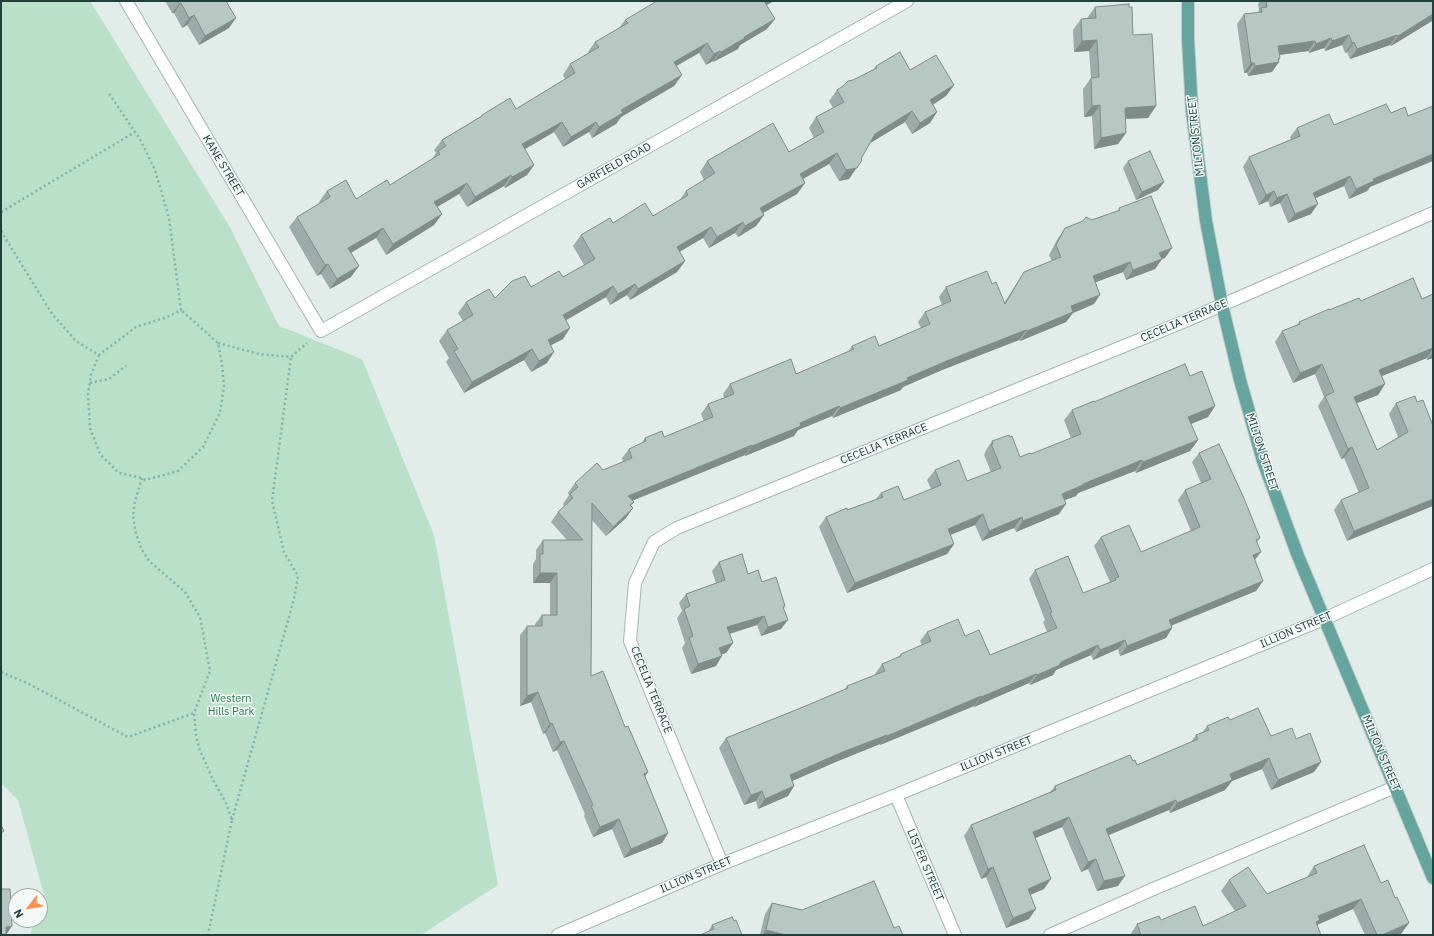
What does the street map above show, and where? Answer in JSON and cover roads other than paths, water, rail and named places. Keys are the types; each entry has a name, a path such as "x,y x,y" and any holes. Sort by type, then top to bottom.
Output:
{"main road":[{"name":"MILTON STREET","path":"1188,1 1188,39 1192,111 1206,221 1222,305 1240,380 1264,461 1298,556 1433,878"}],"street":[{"name":"KANE STREET","path":"126,1 321,331"},
{"name":"GARFIELD ROAD","path":"321,331 907,1"},
{"name":"CECELIA TERRACE","path":"722,864 630,641 635,583 654,542 677,528 1183,322 1433,213"},
{"name":"ILLION STREET","path":"558,935 722,864 896,795 1324,619 1433,570"},
{"path":"1050,935 1151,890 1395,787"},
{"name":"LISTER STREET","path":"896,795 955,935"}],"park label":[{"name":"Western Hills Park","path":"231,705"}]}
